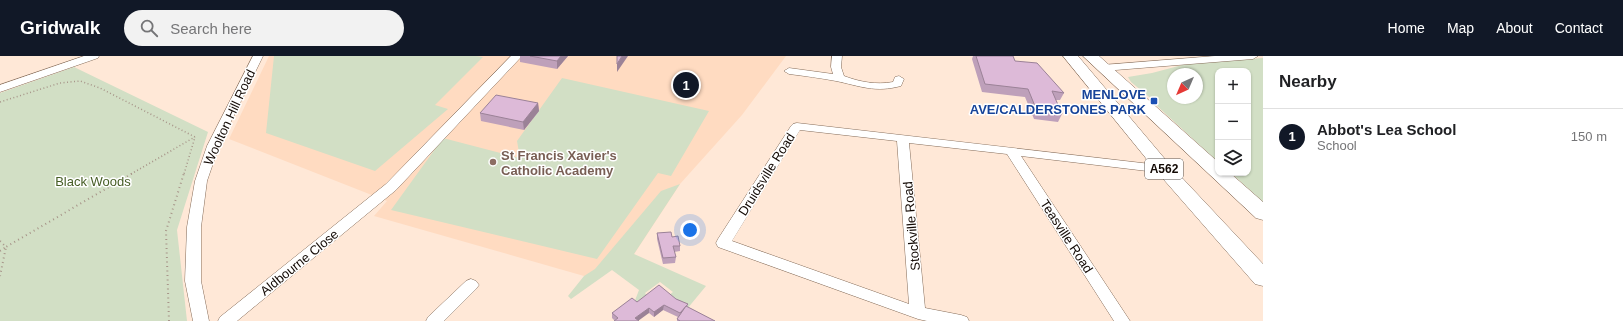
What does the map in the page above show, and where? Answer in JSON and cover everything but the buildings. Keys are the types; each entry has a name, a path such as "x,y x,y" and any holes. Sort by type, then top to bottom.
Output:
{"highway":[{"name":"A562","path":"1071,56 1098,75 1215,171"},
{"path":"1085,56 1098,75"},
{"name":"A562","path":"1090,56 1098,75 1164,169 1263,278"},
{"name":"A562","path":"1221,176 1263,213"}],"street":[{"path":"0,89 94,56"},
{"name":"Woolton Hill Road","path":"200,321 193,274 194,227 201,180 213,146 258,56"},
{"name":"Aldbourne Close","path":"226,321 391,186 517,56"},
{"path":"837,56 836,66 839,78"},
{"path":"1098,75 1253,56"},
{"path":"789,71 839,78 855,84 887,86 897,84 899,79"},
{"name":"Druidsville Road","path":"961,321 918,313 723,243 797,126 1164,169"},
{"name":"Stockville Road","path":"904,138 918,313"},
{"name":"Teasville Road","path":"1012,152 1122,321"},
{"path":"434,321 471,285"}],"path":[{"path":"0,102 60,83 80,81 100,88 195,137"},
{"path":"0,251 195,137"},
{"path":"169,321 166,231 195,137"},
{"path":"0,241 6,247"},
{"path":"0,276 6,247"}],"shaded area":[{"name":"St Francis Xavier's Catholic Academy","path":"269,56 786,56 742,115 680,184 634,254 612,270 584,276 374,216 387,201 229,139"}],"green space":[{"path":"274,56 483,57 435,105 448,109 375,171 266,133"},
{"path":"1263,58 1263,202 1234,176 1251,176 1251,68 1215,68 1215,159 1156,105 1154,101 1131,82 1128,77 1167,69 1167,104 1203,104 1203,68 1171,68 1186,64"},
{"name":"Black Woods","path":"74,67 208,132 177,230 187,321 0,321 0,93"},
{"path":"562,78 709,111 671,176 658,173 597,259 391,210 443,138 520,158 517,141"},
{"path":"680,184 634,254 706,286 687,309 668,296 673,292 660,282 645,293 648,297 637,305 634,303 639,290 612,270 571,299 568,296 584,276 595,269 661,191"}],"place":[{"name":"Abbot's Lea School","path":"686,85"},
{"name":"MENLOVE AVE/CALDERSTONES PARK","path":"1154,101"},
{"name":"St Francis Xavier's Catholic Academy","path":"493,162"}]}
